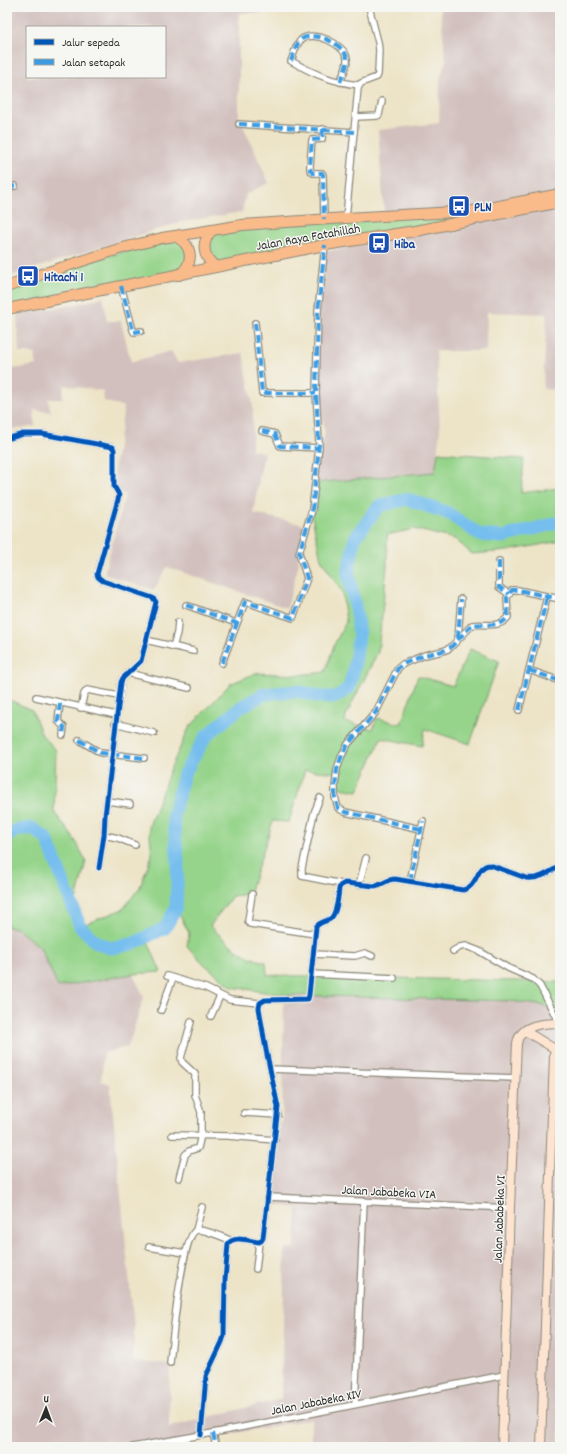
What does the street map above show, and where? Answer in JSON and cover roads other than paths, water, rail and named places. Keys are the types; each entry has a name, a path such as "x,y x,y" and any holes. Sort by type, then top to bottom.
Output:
{"highway":[{"name":"Jalan Raya Fatahillah","path":"7,287 119,249 175,236 242,225 473,211 560,194"},
{"name":"Jalan Raya Fatahillah","path":"7,309 325,245 415,231 560,202"},
{"path":"212,230 205,240 204,252 207,258 216,267"},
{"path":"175,236 182,239 186,244 190,258 185,271 179,275"}],"street":[{"path":"340,82 347,59 345,54 339,46 317,36 302,39 298,43 291,61 314,74 340,82 359,85 377,77 380,50 369,7"},
{"path":"346,218 359,85"},
{"path":"356,117 379,115 382,101"},
{"path":"239,124 354,132"},
{"path":"323,129 322,139 312,140 310,166 312,172 324,175 324,219"},
{"path":"7,187 16,186"},
{"path":"222,663 243,604 246,602 292,618 294,617 307,578 299,553 312,510 319,448 316,393 318,311 325,245"},
{"path":"121,286 133,330 134,332 141,331"},
{"path":"255,323 261,392 316,393"},
{"path":"262,431 275,434 280,446 319,448"},
{"path":"7,435 10,438 23,434 42,434 113,447 114,487 119,496 98,577 103,581 135,591 155,600 156,602 141,661 122,680 115,723 104,821 104,835 99,868"},
{"path":"499,561 500,587 508,594"},
{"path":"421,829 345,812 338,808 335,797 337,770 342,755 348,744 376,712 398,668 403,664 450,648 472,625 496,625 502,623 508,616 507,598 508,594 512,590 560,599"},
{"path":"519,710 548,597"},
{"path":"458,638 461,599"},
{"path":"186,605 236,623"},
{"path":"174,646 178,622"},
{"path":"146,640 193,651"},
{"path":"529,670 560,681"},
{"path":"128,673 190,688"},
{"path":"81,708 84,694 87,690 119,696"},
{"path":"36,697 116,715"},
{"path":"60,703 58,721 64,727 63,735"},
{"path":"115,723 154,733"},
{"path":"79,740 101,752 144,758"},
{"path":"320,798 312,820 302,868 302,876 342,884 348,882 359,885 379,886 391,879 464,890 473,885 482,868 486,865 531,879 541,877 560,866"},
{"path":"106,801 130,804"},
{"path":"410,881 423,821"},
{"path":"104,835 118,838 135,845"},
{"path":"359,885 366,858"},
{"path":"161,1010 170,977 206,988 220,996 235,1001 260,1003 265,1000 306,999 309,994 315,934 318,925 333,916 339,889 342,884"},
{"path":"252,894 248,921 250,924 315,934"},
{"path":"454,951 460,947 466,946 480,951 508,968 533,979 540,986 559,1024 539,1025 531,1027 525,1031 557,1047 554,1054 541,1447"},
{"path":"313,954 355,956 365,953 372,956"},
{"path":"311,975 394,978"},
{"path":"211,1016 220,996"},
{"path":"256,1269 259,1242 263,1238 278,1115 278,1107 261,1022 260,1003"},
{"path":"179,1178 185,1155 189,1151 198,1148 201,1135 200,1108 195,1096 195,1074 182,1062 191,1022"},
{"name":"Jalan Jababeka VI","path":"502,1447 515,1078 517,1043 520,1035 525,1031"},
{"path":"270,1069 515,1078"},
{"path":"244,1113 278,1115"},
{"path":"172,1135 228,1136 275,1140"},
{"name":"Jalan Jababeka VIA","path":"268,1197 510,1208"},
{"path":"355,1404 364,1201"},
{"path":"170,1363 174,1323 185,1253 196,1230 202,1207"},
{"path":"196,1230 204,1230 230,1240 236,1239 259,1242"},
{"path":"200,1435 206,1376 224,1336 225,1280 228,1244 230,1240"},
{"path":"149,1247 185,1253"},
{"name":"Jalan Jababeka XIV","path":"132,1447 213,1433 504,1375"},
{"path":"213,1433 216,1447"}],"waterway":[{"path":"7,836 17,830 32,828 47,839 80,926 96,942 110,948 132,944 165,928 176,908 178,862 173,815 184,774 206,736 241,707 264,694 297,691 320,697 336,697 349,688 354,669 359,634 355,605 348,573 355,538 379,506 407,499 448,513 480,535 503,537 560,522"}],"place":[{"name":"PLN","path":"459,206"},
{"name":"Hiba","path":"379,243"},
{"name":"Hitachi 1","path":"28,276"}]}
